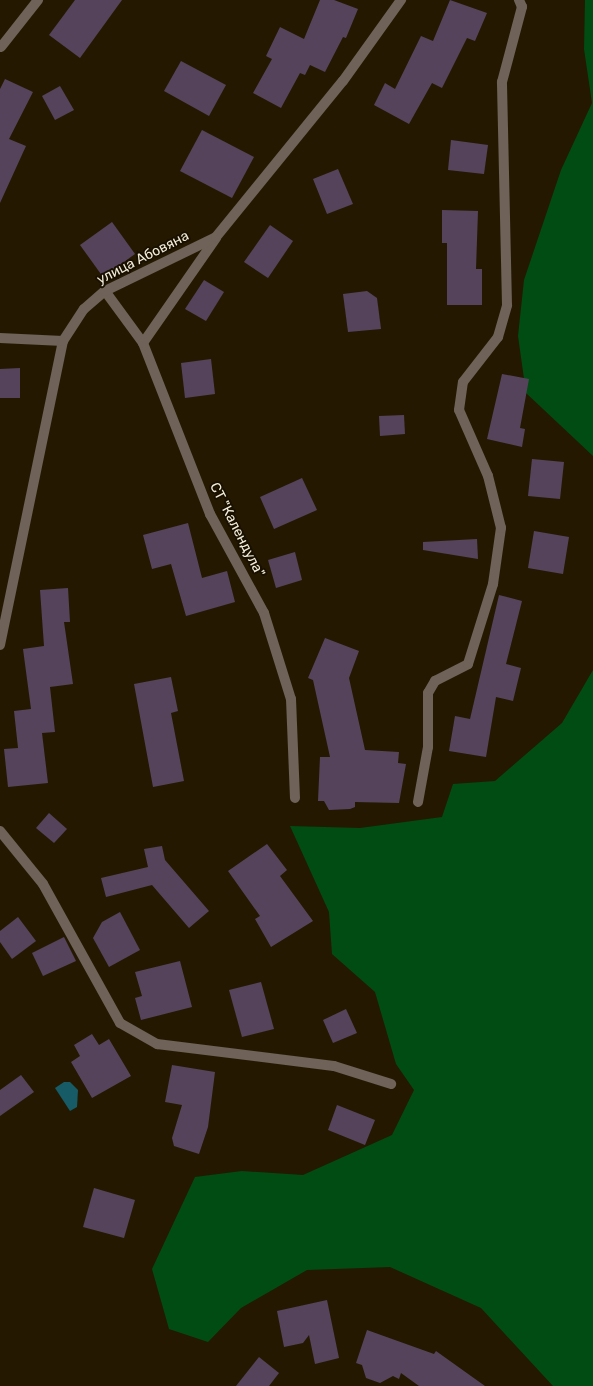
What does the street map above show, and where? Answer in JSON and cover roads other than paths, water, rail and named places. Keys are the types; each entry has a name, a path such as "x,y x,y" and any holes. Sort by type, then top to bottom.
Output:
{"street":[{"path":"1,48 38,0"},
{"name":"улица Абовяна","path":"0,645 63,341 84,309 105,291 216,237 343,81 401,0"},
{"path":"418,802 428,747 428,693 435,681 468,664 493,584 501,528 488,476 459,410 462,382 498,336 508,305 502,82 522,7 520,0"},
{"path":"0,36 1,48"},
{"path":"143,343 216,237"},
{"name":"СТ \"Календула\"","path":"105,291 143,343 210,514 264,613 290,700 295,798"},
{"path":"0,338 63,341"},
{"path":"0,831 42,884 120,1022 157,1044 334,1066 391,1084"}],"water":[{"path":"64,1082 70,1082 78,1090 77,1107 70,1111 55,1088"}]}
